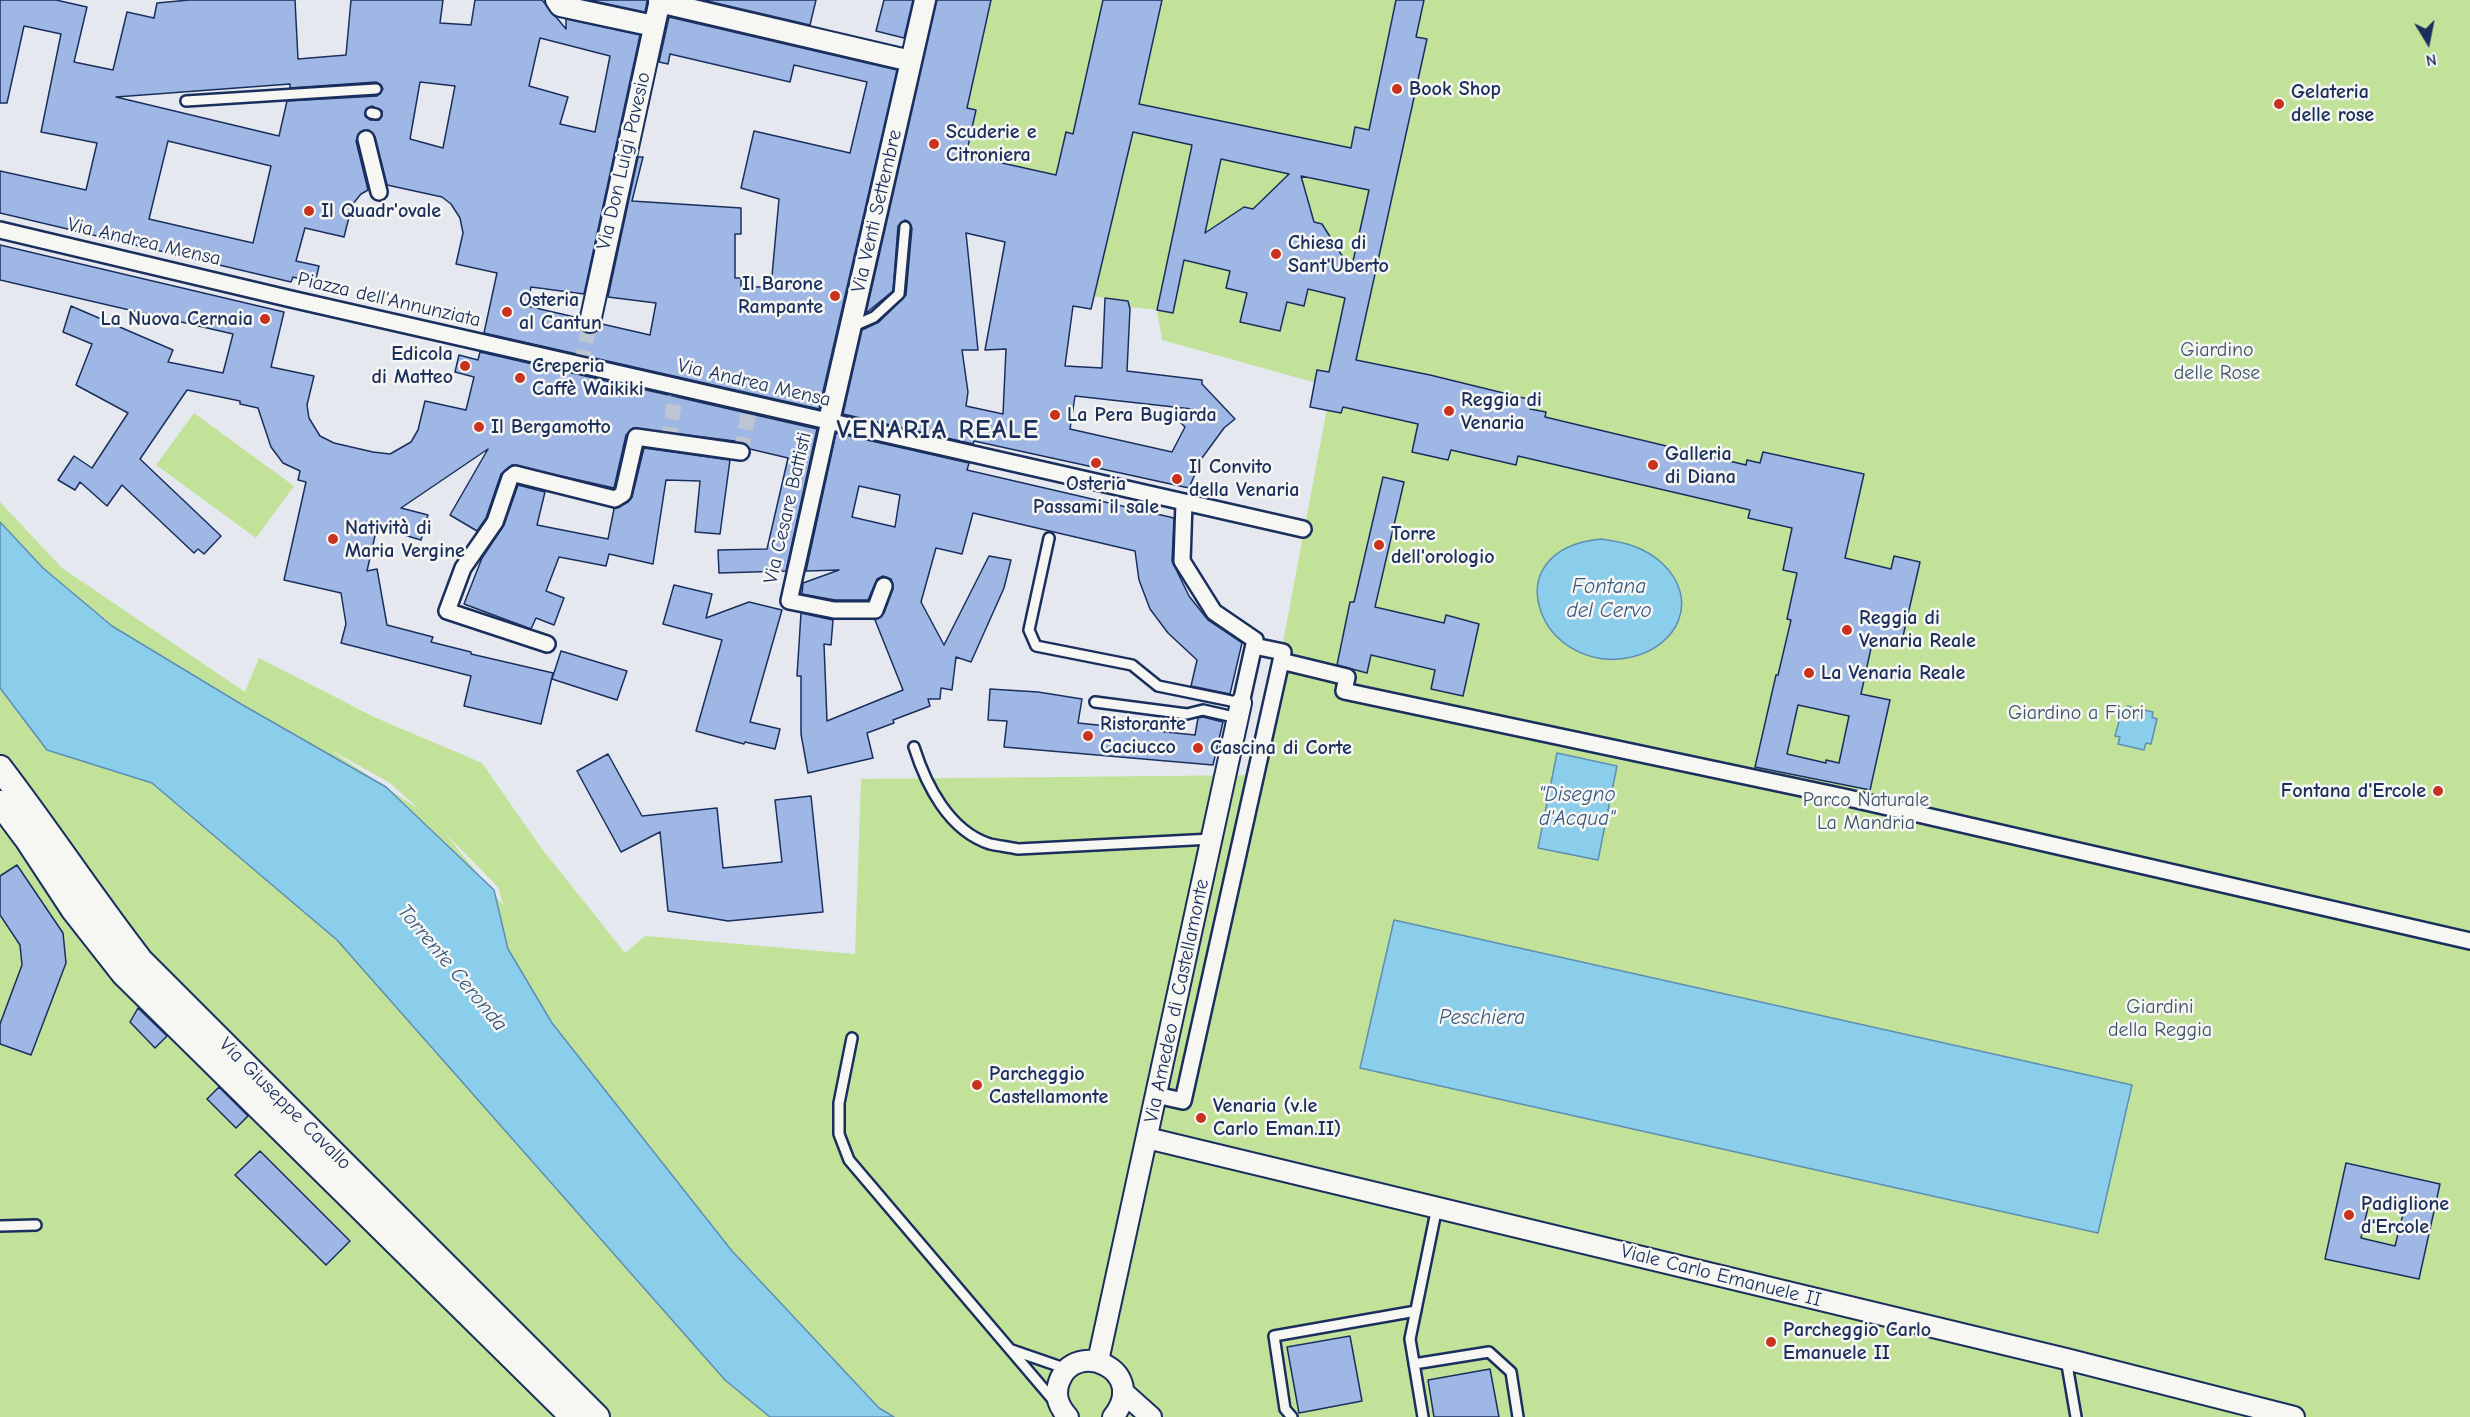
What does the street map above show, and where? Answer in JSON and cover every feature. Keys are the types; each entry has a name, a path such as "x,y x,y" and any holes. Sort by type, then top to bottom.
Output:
{"street":[{"path":"556,0 560,6 654,26"},
{"name":"Via Venti Settembre","path":"830,421 925,0"},
{"path":"659,1 911,61"},
{"name":"Via Don Luigi Pavesio","path":"590,322 659,1"},
{"path":"366,139 379,192"},
{"name":"Via Andrea Mensa","path":"0,230 279,296"},
{"name":"Piazza dell'Annunziata","path":"279,296 490,345"},
{"name":"Via Andrea Mensa","path":"490,345 1303,529"},
{"name":"Via Cesare Battisti","path":"830,421 789,601 834,610 875,610 884,586"},
{"path":"547,644 447,611 463,568 495,522 510,478 514,474 615,498 623,494 636,437 741,452"},
{"path":"1156,1095 1183,1101 1283,652 1255,643 1214,612 1182,561 1184,503"},
{"name":"Via Amedeo di Castellamonte","path":"1098,1361 1255,643"},
{"path":"1281,661 1347,676 1344,691 1844,797 2470,941"},
{"name":"Via Giuseppe Cavallo","path":"0,768 44,825 90,895 141,961 597,1417"},
{"name":"Via Giuseppe Cavallo","path":"0,803 27,839 73,909 124,974 573,1417"},
{"name":"Viale Carlo Emanuele II","path":"1147,1138 2066,1359 2294,1417"},
{"path":"1064,1413 1057,1388 1067,1369 1081,1361 1098,1361 1116,1372 1123,1392 1123,1401 1113,1417"},
{"path":"1123,1392 1151,1417"}],"lane":[{"path":"186,101 376,89"},
{"path":"851,327 874,316 899,294 905,227"},
{"path":"1049,538 1029,630 1036,646 1132,665 1158,686 1240,710"},
{"path":"1095,702 1186,714 1203,710 1240,710"},
{"path":"914,747 932,792 952,818 975,836 990,844 1018,849 1212,839"},
{"path":"852,1038 839,1114 839,1134 849,1160 1064,1413"},
{"path":"1423,1417 1410,1339 1437,1208"},
{"path":"0,1226 36,1225"},
{"path":"1292,1417 1285,1409 1274,1336 1416,1311"},
{"path":"1009,1349 1067,1369"},
{"path":"1414,1364 1489,1352 1511,1372 1518,1417"},
{"path":"2066,1359 2076,1417"}],"green space":[{"name":"Parco Naturale La Mandria","path":"934,0 2470,0 2470,1417 0,1417 0,502 62,568 245,692 259,658 374,717 482,763 542,849 625,953 645,936 855,954 861,779 1258,775 1331,387 1162,340 1157,310 1130,307 1128,301 1073,294 1040,249 884,216","holes":["333,752 390,783 420,810","444,832 498,887 503,904 502,904"]},
{"path":"194,413 294,486 256,538 156,465"}],"water":[{"name":"Torrente Ceronda","path":"0,522 43,568 112,626 241,704 386,787 494,890 508,949 552,1023 732,1251 879,1408 894,1417 770,1417 725,1380 337,940 152,783 47,750 0,688"},
{"name":"Fontana del Cervo","path":"1601,539 1626,544 1649,553 1663,564 1674,578 1680,592 1682,606 1679,620 1672,632 1661,643 1632,657 1600,658 1573,649 1553,632 1540,610 1538,587 1546,565 1566,548"},
{"path":"2127,706 2153,712 2152,717 2157,719 2151,744 2146,743 2144,750 2118,744 2120,737 2115,736 2122,710 2126,710"},
{"name":"\"Disegno d'Acqua\"","path":"1557,753 1617,766 1598,860 1538,848"},
{"name":"Peschiera","path":"1394,920 2132,1085 2098,1233 1360,1068"}],"building":[{"path":"0,0 56,0 87,7 74,62 113,70 127,12 154,18 157,3 189,0 295,0 298,59 346,55 351,0 443,0 440,23 471,25 475,0 542,0 566,29 566,19 640,35 584,294 531,287 527,306 579,318 579,326 588,334 598,330 602,324 650,335 656,303 608,297 638,157 643,157 632,201 741,208 741,234 735,234 735,278 741,278 741,287 771,287 779,199 741,188 754,131 850,153 867,82 794,65 790,82 670,54 668,64 659,62 669,17 897,70 819,409 484,333 497,273 456,264 463,233 460,218 451,204 442,197 387,185 375,137 368,130 360,132 356,141 368,190 361,194 352,205 344,237 305,228 296,261 319,266 315,283 293,277 291,282 0,213 0,171 86,190 97,143 41,132 61,34 24,26 7,103 0,103","holes":["540,38 610,56 595,132 560,124 568,97 529,86","376,82 383,89 377,96 287,101 279,136 116,97 290,84 290,88","420,82 455,86 443,148 410,139","372,106 382,111 382,116 379,120 370,120 365,116 366,109","168,141 271,166 253,243 149,219"]},
{"path":"589,0 647,0 647,2 645,12"},
{"path":"703,0 816,0 810,25"},
{"path":"884,0 913,0 904,38 876,31"},
{"path":"937,0 991,0 967,108 976,110 966,155 1056,175 1066,132 1073,134 1103,0 1162,0 1139,104 1351,148 1355,127 1369,130 1396,0 1424,0 1416,37 1427,39 1356,360 1532,400 1530,409 1546,412 1545,417 1746,465 1747,460 1760,463 1763,452 1864,474 1845,558 1891,569 1894,556 1920,562 1901,645 1873,639 1861,694 1890,700 1870,790 1755,767 1791,620 1787,619 1797,573 1783,570 1792,528 1748,518 1750,510 1518,456 1516,465 1451,450 1448,460 1412,452 1418,424 1343,407 1341,413 1310,407 1317,370 1329,372 1345,298 1308,289 1304,306 1287,302 1280,331 1240,322 1247,293 1226,288 1230,271 1184,260 1173,313 1157,310 1192,145 1133,132 1091,309 1073,306 1065,366 1102,368 1105,298 1128,301 1130,309 1127,371 1202,380 1202,384 1235,419 1224,428 1202,458 1189,488 974,441 973,444 843,414 862,330 879,322 906,295 912,228 905,220 898,226 893,291 866,313","holes":["1221,159 1289,174 1253,209 1244,207 1205,233","1301,176 1369,190 1351,270 1322,224 1314,222","966,233 1005,242 985,350 1006,349 1003,414 966,406 968,392 962,350 978,350","1075,396 1192,409 1181,423 1185,427 1172,452 1070,429","1798,705 1849,716 1839,763 1826,760 1826,763 1787,754"]},
{"path":"0,245 284,312 271,367 314,376 307,405 309,418 320,436 334,443 373,452 390,454 411,442 418,430 425,401 466,410 474,377 455,372 459,355 478,360 480,352 817,429 786,571 719,573 718,550 767,549 788,458 750,449 742,442 633,428 626,435 614,488 512,465 501,474 486,518 477,531 450,515 488,449 401,508 428,515 421,540 377,527 367,571 377,569 387,625 433,637 431,642 471,652 471,654 553,673 541,724 464,706 471,676 341,643 346,624 341,593 284,580 306,482 298,480 300,471 283,463 271,447 258,408 240,404 240,401 187,390 140,459 221,536 204,554 198,549 194,553 122,485 107,506 80,482 75,490 58,480 74,456 92,468 128,413 76,385 92,344 63,332 71,306 173,350 168,362 223,373 233,334 0,280"},
{"path":"836,433 969,463 967,470 1174,518 1172,561 1189,596 1208,620 1242,643 1230,694 1191,686 1197,660 1168,633 1150,609 1139,580 1135,551 973,513 962,554 936,548 921,602 944,645 989,556 1011,560 1004,588 971,662 956,657 952,690 941,688 940,699 928,699 930,706 867,733 873,758 808,773 801,734 801,676 797,676 801,613 833,620 831,645 824,644 827,721 903,690 875,620 884,613 893,589 891,579 883,576 877,579 868,600 835,600 802,594 803,583 839,570 806,571","holes":["859,486 900,495 895,527 852,517"]},
{"path":"644,448 730,460 720,534 695,532 700,481 666,480 653,564 609,554 606,566 559,557 546,591 564,598 554,625 536,618 531,629 464,604 482,558 504,525 518,485 545,492 537,525 608,539 614,509 628,502 632,497"},
{"path":"1383,477 1404,482 1375,607 1444,623 1446,615 1479,624 1463,696 1431,689 1435,670 1371,655 1367,673 1337,665 1350,602 1354,602"},
{"path":"674,585 712,594 706,618 749,602 782,610 750,722 780,729 775,749 745,742 744,744 696,731 722,640 663,624"},
{"path":"561,651 627,671 617,700 552,679"},
{"path":"990,689 1038,692 1082,699 1078,723 1195,735 1198,718 1223,722 1213,765 1004,747 1007,721 988,720"},
{"path":"608,754 642,816 717,808 723,868 782,862 775,800 811,796 823,912 728,921 668,911 660,832 621,852 577,771"},
{"path":"17,865 63,933 66,963 31,1055 0,1044 0,1024 22,965 20,945 0,915 0,876"},
{"path":"138,1008 167,1036 155,1048 130,1022"},
{"path":"219,1087 248,1116 236,1128 207,1099"},
{"path":"260,1151 350,1241 326,1265 235,1175"},
{"path":"2346,1163 2440,1184 2419,1279 2325,1259","holes":["2369,1203 2404,1210 2395,1246 2361,1238"]},
{"path":"1350,1336 1362,1401 1299,1413 1287,1347"},
{"path":"1490,1369 1499,1417 1434,1417 1428,1380"}],"tunnel":[{"path":"581,365 590,322"},
{"path":"668,442 677,387"},
{"path":"741,452 750,404"}],"place":[{"name":"Book Shop","path":"1397,89"},
{"name":"Gelateria delle rose","path":"2279,104"},
{"name":"Scuderie e Citroniera","path":"934,144"},
{"name":"Il Quadr'ovale","path":"309,211"},
{"name":"Chiesa di Sant'Uberto","path":"1276,254"},
{"name":"Il Barone Rampante","path":"835,296"},
{"name":"Osteria al Cantun","path":"507,312"},
{"name":"La Nuova Cernaia","path":"265,319"},
{"name":"Edicola di Matteo","path":"465,366"},
{"name":"Creperia Caffè Waikiki","path":"520,378"},
{"name":"Reggia di Venaria","path":"1449,411"},
{"name":"La Pera Bugiarda","path":"1055,415"},
{"name":"Il Bergamotto","path":"479,427"},
{"name":"Osteria Passami il sale","path":"1096,463"},
{"name":"Galleria di Diana","path":"1653,465"},
{"name":"Il Convito della Venaria","path":"1177,479"},
{"name":"Natività di Maria Vergine","path":"333,539"},
{"name":"Torre dell'orologio","path":"1379,545"},
{"name":"Reggia di Venaria Reale","path":"1847,630"},
{"name":"La Venaria Reale","path":"1809,673"},
{"name":"Ristorante Caciucco","path":"1088,736"},
{"name":"Cascina di Corte","path":"1198,748"},
{"name":"Fontana d'Ercole","path":"2438,791"},
{"name":"Parcheggio Castellamonte","path":"977,1085"},
{"name":"Venaria (v.le Carlo Eman.II)","path":"1201,1118"},
{"name":"Padiglione d'Ercole","path":"2349,1215"},
{"name":"Parcheggio Carlo Emanuele II","path":"1771,1342"}],"district":[{"name":"VENARIA REALE","path":"938,431"}],"park label":[{"name":"Giardino delle Rose","path":"2217,362"},
{"name":"Giardino a Fiori","path":"2076,713"},
{"name":"Giardini della Reggia","path":"2160,1018"}]}
